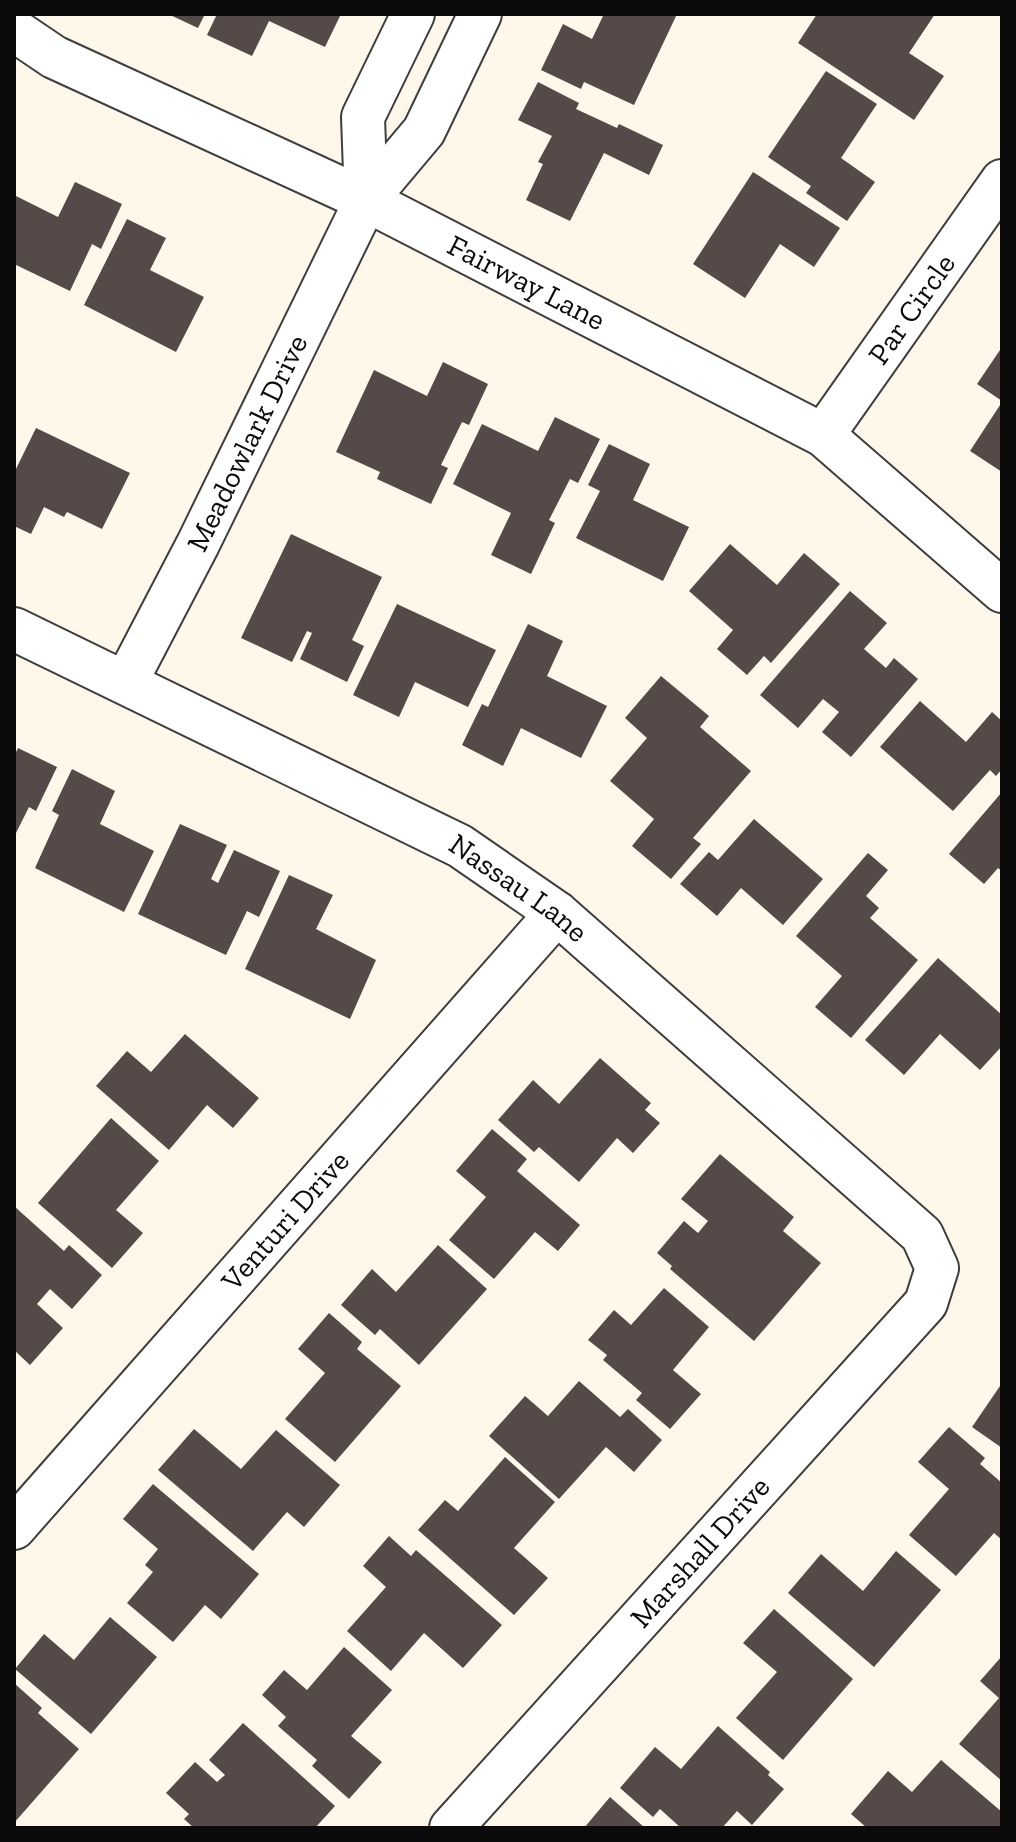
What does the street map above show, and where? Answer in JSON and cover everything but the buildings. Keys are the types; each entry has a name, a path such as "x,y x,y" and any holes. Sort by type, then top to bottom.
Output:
{"street":[{"name":"Meadowlark Drive","path":"366,200 363,117 413,14"},
{"name":"Meadowlark Drive","path":"126,682 198,544 366,200 424,131 480,14"},
{"name":"Fairway Lane","path":"14,30 54,57 366,200 823,435 1002,591"},
{"name":"Par Circle","path":"823,435 1002,181"},
{"name":"Nassau Lane","path":"14,629 460,846 557,913 922,1235 937,1268"},
{"name":"Venturi Drive","path":"14,1528 557,913"},
{"name":"Marshall Drive","path":"451,1828 926,1303 937,1268"}]}
